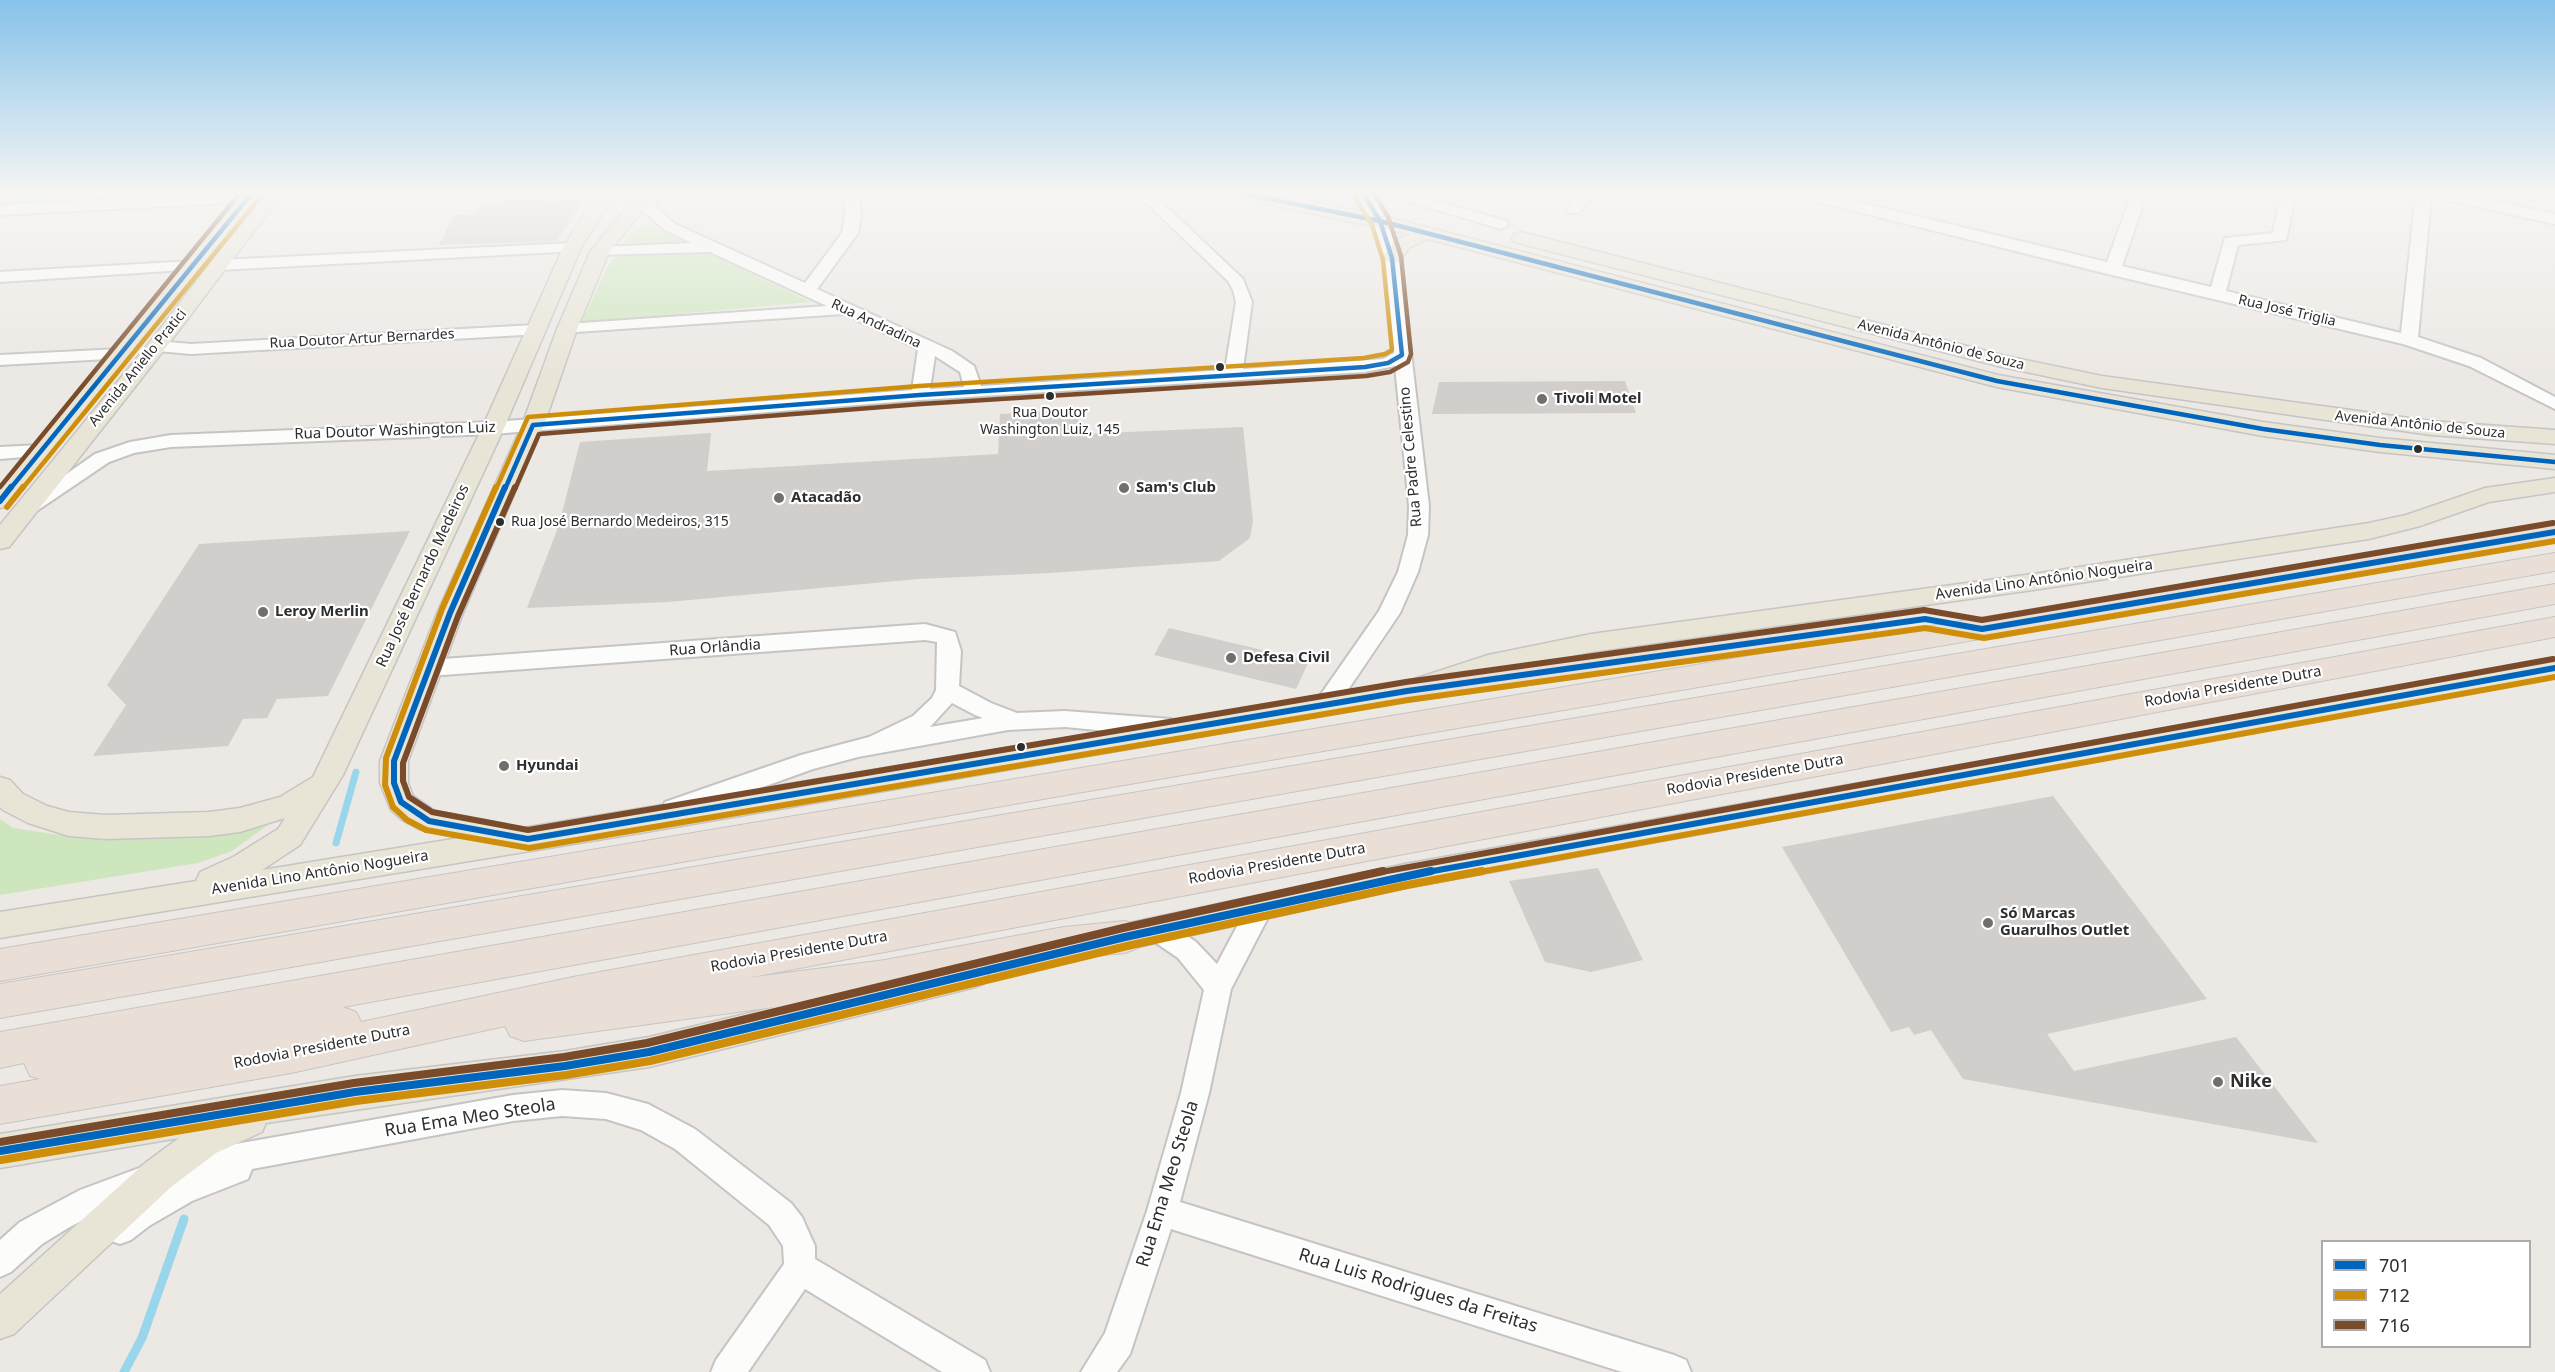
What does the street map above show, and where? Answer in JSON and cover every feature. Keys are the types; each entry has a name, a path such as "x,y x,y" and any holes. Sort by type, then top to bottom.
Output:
{"highway":[{"path":"0,965 1048,785 2555,532"},
{"path":"0,1001 2555,562"},
{"path":"0,1050 343,991 2555,594"},
{"path":"1407,691 1925,619 1982,629"},
{"name":"Rodovia Presidente Dutra","path":"0,1105 291,1055 578,993 2555,627"},
{"path":"291,1055 885,976 1064,943 1142,933"},
{"path":"0,1070 578,993"}],"main road":[{"name":"Avenida Aniello Pratici","path":"0,501 200,257"},
{"name":"Avenida Aniello Pratici","path":"0,541 226,257"},
{"name":"Rua José Bernardo Medeiros","path":"173,897 244,866 289,837 329,775 493,428 568,257"},
{"path":"528,839 429,821 412,812 401,802 394,783 394,761 450,613 533,425 567,329 598,257"},
{"name":"Avenida Antônio de Souza","path":"1521,257 2019,385 2141,409 2262,429 2380,445 2555,462"},
{"name":"Avenida Antônio de Souza","path":"1606,257 2015,364 2239,403 2431,428 2555,437"},
{"name":"Avenida Lino Antônio Nogueira","path":"0,924 640,821 1407,691 1488,664 1591,643 2052,580 2369,531 2412,521 2485,495 2555,485"},
{"path":"402,619 450,613"},
{"path":"0,1151 356,1092 565,1066 649,1052 1142,933 1461,866 2555,668"},
{"path":"0,788 13,802 29,811 69,824 106,827 209,824 240,820 289,806 311,793 329,775"},
{"path":"0,1320 158,1174 203,1141 269,1113 356,1092"}],"street":[{"path":"220,265 385,257"},
{"name":"Rua Andradina","path":"733,257 953,359 968,370 974,392"},
{"path":"807,292 832,257"},
{"path":"1211,257 1235,279 1244,302 1233,375"},
{"name":"Rua José Triglia","path":"2065,257 2409,340 2475,362 2555,404"},
{"path":"2112,270 2117,257"},
{"path":"2217,295 2227,257"},
{"path":"2409,340 2418,257"},
{"name":"Rua Padre Celestino","path":"1327,704 1389,613 1408,572 1418,535 1419,506 1392,258"},
{"path":"0,277 193,266"},
{"path":"567,329 846,310"},
{"name":"Rua Doutor Artur Bernardes","path":"157,346 191,349 534,330"},
{"name":"Rua Andradina","path":"920,395 927,348"},
{"name":"Rua Doutor Artur Bernardes","path":"142,364 191,349"},
{"path":"0,360 120,354"},
{"name":"Rua Doutor Washington Luiz","path":"20,515 79,471 102,458 153,443 326,433 493,428 920,395 1365,367 1388,363 1402,356"},
{"name":"Rua Doutor Washington Luiz","path":"1365,367 1404,380"},
{"path":"0,453 41,451"},
{"name":"Rua Orlândia","path":"429,668 925,632 939,633 947,637 949,642 947,690"},
{"path":"872,746 921,722 941,703 947,690 983,709 1016,721"},
{"name":"Avenida Lino Antônio Nogueira","path":"640,821 809,761 872,746 1016,721 1072,720 1176,729"},
{"name":"Rua Ema Meo Steola","path":"1098,1372 1118,1342 1162,1211 1196,1093 1218,988 1260,908"},
{"path":"1142,933 1187,950 1205,969 1218,988"},
{"name":"Rua Ema Meo Steola","path":"298,1148 513,1108 562,1103 606,1106 648,1118 686,1139 780,1214 792,1228 799,1246 800,1268"},
{"path":"0,1261 31,1233 57,1217 91,1200 158,1174 298,1148"},
{"path":"0,1320 138,1215 181,1191 223,1173 298,1148"},
{"name":"Rua Luis Rodrigues da Freitas","path":"1162,1211 1674,1372"},
{"path":"728,1372 800,1268 973,1372"}],"green space":[{"path":"614,257 717,257 810,302 581,323"},
{"path":"0,819 13,828 66,836 186,836 272,822 232,851 198,863 0,895"}],"building":[{"name":"Tivoli Motel","path":"1625,381 1636,413 1432,414 1439,382"},
{"name":"Atacadão","path":"1077,410 1081,434 1243,427 1253,521 1250,538 1219,561 1050,573 918,579 668,602 527,608 559,525 580,442 711,433 707,471 998,454 1000,414"},
{"name":"Leroy Merlin","path":"410,531 328,696 277,699 267,718 243,719 228,746 93,756 126,705 107,685 199,544"},
{"name":"Defesa Civil","path":"1169,628 1309,661 1296,689 1154,655"},
{"name":"Só Marcas Guarulhos Outlet","path":"2053,796 2207,999 2047,1034 2074,1071 2236,1037 2318,1143 1963,1079 1931,1030 1914,1035 1909,1027 1891,1032 1782,847"},
{"path":"1598,868 1643,960 1591,972 1545,962 1509,881"}],"waterway":[{"path":"336,843 356,772"},
{"path":"124,1372 142,1338 184,1219"}],"transit line":[{"name":"716","path":"0,487 188,257"},
{"name":"701","path":"0,501 200,257"},
{"name":"712","path":"7,507 212,257"},
{"name":"712","path":"1382,257 1392,350 1385,354 1364,358 919,386 528,417 442,609 386,758 385,785 393,807 407,820 426,830 529,848 1408,700 1925,628 1984,638 2555,541"},
{"name":"701","path":"1392,257 1402,355 1388,363 1365,367 920,395 533,425 450,613 394,761 394,783 401,802 429,821 528,839 1407,691 1925,619 1982,629 2555,532"},
{"name":"716","path":"1401,257 1411,354 1408,362 1390,372 1366,376 921,404 539,434 458,616 403,763 403,781 409,797 432,812 528,830 1406,682 1924,610 1982,620 2553,523"},
{"name":"701","path":"1519,257 1997,381 2263,429 2380,445 2555,462"},
{"name":"716","path":"0,1142 354,1083 564,1057 647,1043 1123,928 1403,867 2553,659"},
{"name":"701","path":"0,1151 355,1092 565,1066 649,1052 1125,937 1405,876 2555,668"},
{"name":"712","path":"1,1160 356,1101 566,1075 650,1061 1127,946 1407,885 2555,677"}],"place":[{"name":"Rua Doutor Washington Luiz, 145","path":"1050,396"},
{"name":"Tivoli Motel","path":"1542,399"},
{"name":"Sam's Club","path":"1124,488"},
{"name":"Atacadão","path":"779,498"},
{"name":"Rua José Bernardo Medeiros, 315","path":"500,522"},
{"name":"Leroy Merlin","path":"263,612"},
{"name":"Defesa Civil","path":"1231,658"},
{"name":"Hyundai","path":"504,766"},
{"name":"Só Marcas Guarulhos Outlet","path":"1988,923"},
{"name":"Nike","path":"2218,1082"}]}
